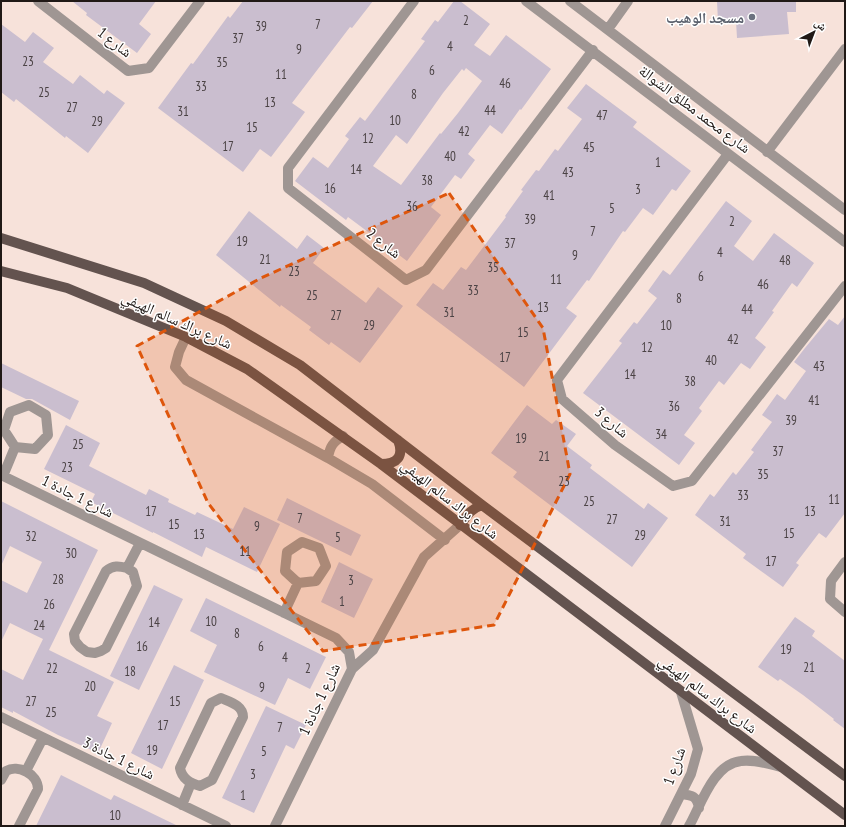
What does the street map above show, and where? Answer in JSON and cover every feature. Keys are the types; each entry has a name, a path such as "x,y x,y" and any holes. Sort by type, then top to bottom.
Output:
{"main road":[{"name":"شارع براك سالم الهيفي","path":"1,238 144,283 226,321 300,365 482,505 845,776"},
{"name":"شارع براك سالم الهيفي","path":"1,271 67,288 186,337 247,369 381,464 845,815"},
{"path":"381,464 391,464 399,459 402,449 398,440"},
{"path":"460,525 474,507 482,505"}],"street":[{"name":"شارع 1","path":"38,1 128,71 149,68 200,1"},
{"name":"شارع 2","path":"414,1 288,168 288,188 406,280 426,270 593,50"},
{"name":"شارع محمد مطلق الشوالة","path":"570,1 845,210"},
{"path":"608,29 628,1"},
{"name":"شارع محمد مطلق الشوالة","path":"531,3 845,242"},
{"path":"767,152 844,51"},
{"name":"شارع 3","path":"728,154 557,380 562,399 615,445 674,486 692,481 845,286"},
{"path":"186,337 179,352 175,367 186,380 328,458 372,484 445,540"},
{"path":"29,405 46,415 48,434 35,449 15,447 4,430 10,412 29,405"},
{"path":"328,458 330,448 334,441 343,436"},
{"name":"شارع 1 جادة 1","path":"15,447 2,476 336,638 349,652 352,669 275,826"},
{"path":"352,669 374,650 424,557 445,540 460,525"},
{"path":"302,542 319,548 326,566 316,581 298,583 285,571 287,552 302,542"},
{"path":"128,568 140,543"},
{"path":"845,562 830,581 830,599 845,612"},
{"path":"120,566 128,568 133,572 137,586 106,648 95,653 87,652 75,641 74,634 106,571 111,567 120,566"},
{"path":"284,613 298,583"},
{"name":"شارع 1","path":"665,826 691,774 698,749 681,692"},
{"name":"شارع 1 جادة 3","path":"221,698 240,707 243,712 243,717 212,780 200,786 191,783 181,774 180,768 211,703 221,698"},
{"name":"شارع 1 جادة 3","path":"1,717 226,826"},
{"path":"26,771 43,738"},
{"path":"689,826 714,780 726,766 740,761 758,762 781,767"},
{"path":"1,780 6,771 10,769 26,771 35,777 38,784 38,789 19,826"},
{"path":"182,805 191,783"},
{"path":"681,794 692,794 697,799 699,808"}],"highlighted area":[{"path":"449,193 543,328 570,474 494,625 323,651 208,503 137,346 261,278"}],"building":[{"path":"72,1 156,1 139,24 151,34 137,53 86,15 87,13"},
{"path":"243,1 373,1 352,28 350,27 292,103 305,112 271,157 260,149 243,172 158,108 191,63 193,64 228,16 230,18"},
{"path":"454,1 460,1 490,24 474,45 490,56 506,35 551,69 502,134 490,125 468,154 475,160 461,179 455,175 431,207 441,215 407,261 348,217 346,220 295,181 313,157 328,168 349,139 345,136 360,117 365,121 425,41 421,39 435,20 438,22","holes":["466,68 482,81 401,185 373,166 396,135 407,144 462,69 464,71"]},
{"name":"مسجد الوهيب","path":"717,1 796,1 796,12 787,12 789,34 737,38 736,21 718,22"},
{"path":"1,24 25,42 33,32 54,48 43,62 73,84 80,75 104,94 107,90 125,103 88,153 66,136 65,138 16,99 14,102 1,92"},
{"path":"586,84 637,122 633,127 691,171 676,191 672,189 653,215 643,208 625,232 623,231 589,281 587,280 566,308 577,316 524,387 416,305 433,283 443,290 461,267 466,270 506,217 505,216 523,191 521,190 536,170 539,171 555,149 558,151 582,119 567,108"},
{"path":"726,201 752,221 734,246 753,261 774,233 814,263 797,287 792,283 772,311 774,312 755,338 766,347 750,369 741,363 724,385 719,381 699,408 702,411 684,435 695,443 679,465 583,393 622,343 619,341 634,322 637,324 657,298 648,291 663,270 670,275"},
{"path":"249,211 297,249 307,235 324,248 313,263 366,303 378,287 403,306 360,363 331,342 329,345 309,330 311,327 281,305 280,307 216,255"},
{"path":"845,316 845,513 826,538 819,533 796,563 799,565 783,587 743,558 746,554 695,515 710,494 714,497 733,472 736,475 754,452 751,450 772,422 762,415 777,394 785,400 806,371 794,362 829,319 838,325"},
{"path":"1,363 79,401 70,420 32,399 26,399 1,387"},
{"path":"527,405 552,424 556,420 576,434 567,446 592,465 590,468 644,509 648,503 668,518 632,567 513,477 517,472 491,453"},
{"path":"66,425 100,443 89,466 146,495 149,489 169,499 168,502 195,515 197,512 233,529 244,507 280,524 257,572 206,547 202,557 91,502 95,494 44,469"},
{"path":"287,498 361,535 351,556 277,520"},
{"path":"1,501 98,550 49,650 114,682 97,716 112,723 98,753 58,735 13,711 13,713 1,707 1,669 23,680 43,639 10,623 1,642 1,580 27,593 42,562 10,546 1,566"},
{"path":"339,562 373,579 354,618 321,602"},
{"path":"154,585 183,599 139,690 110,676"},
{"path":"206,598 326,657 310,689 288,678 275,705 204,672 217,645 190,631"},
{"path":"795,617 815,631 812,636 845,661 845,729 803,695 780,679 778,681 758,667"},
{"path":"174,665 204,680 162,769 131,753"},
{"path":"266,706 306,725 294,749 286,745 254,813 222,798"},
{"path":"61,775 111,800 114,795 178,826 36,826"}],"place":[{"name":"مسجد الوهيب","path":"752,17"}]}
